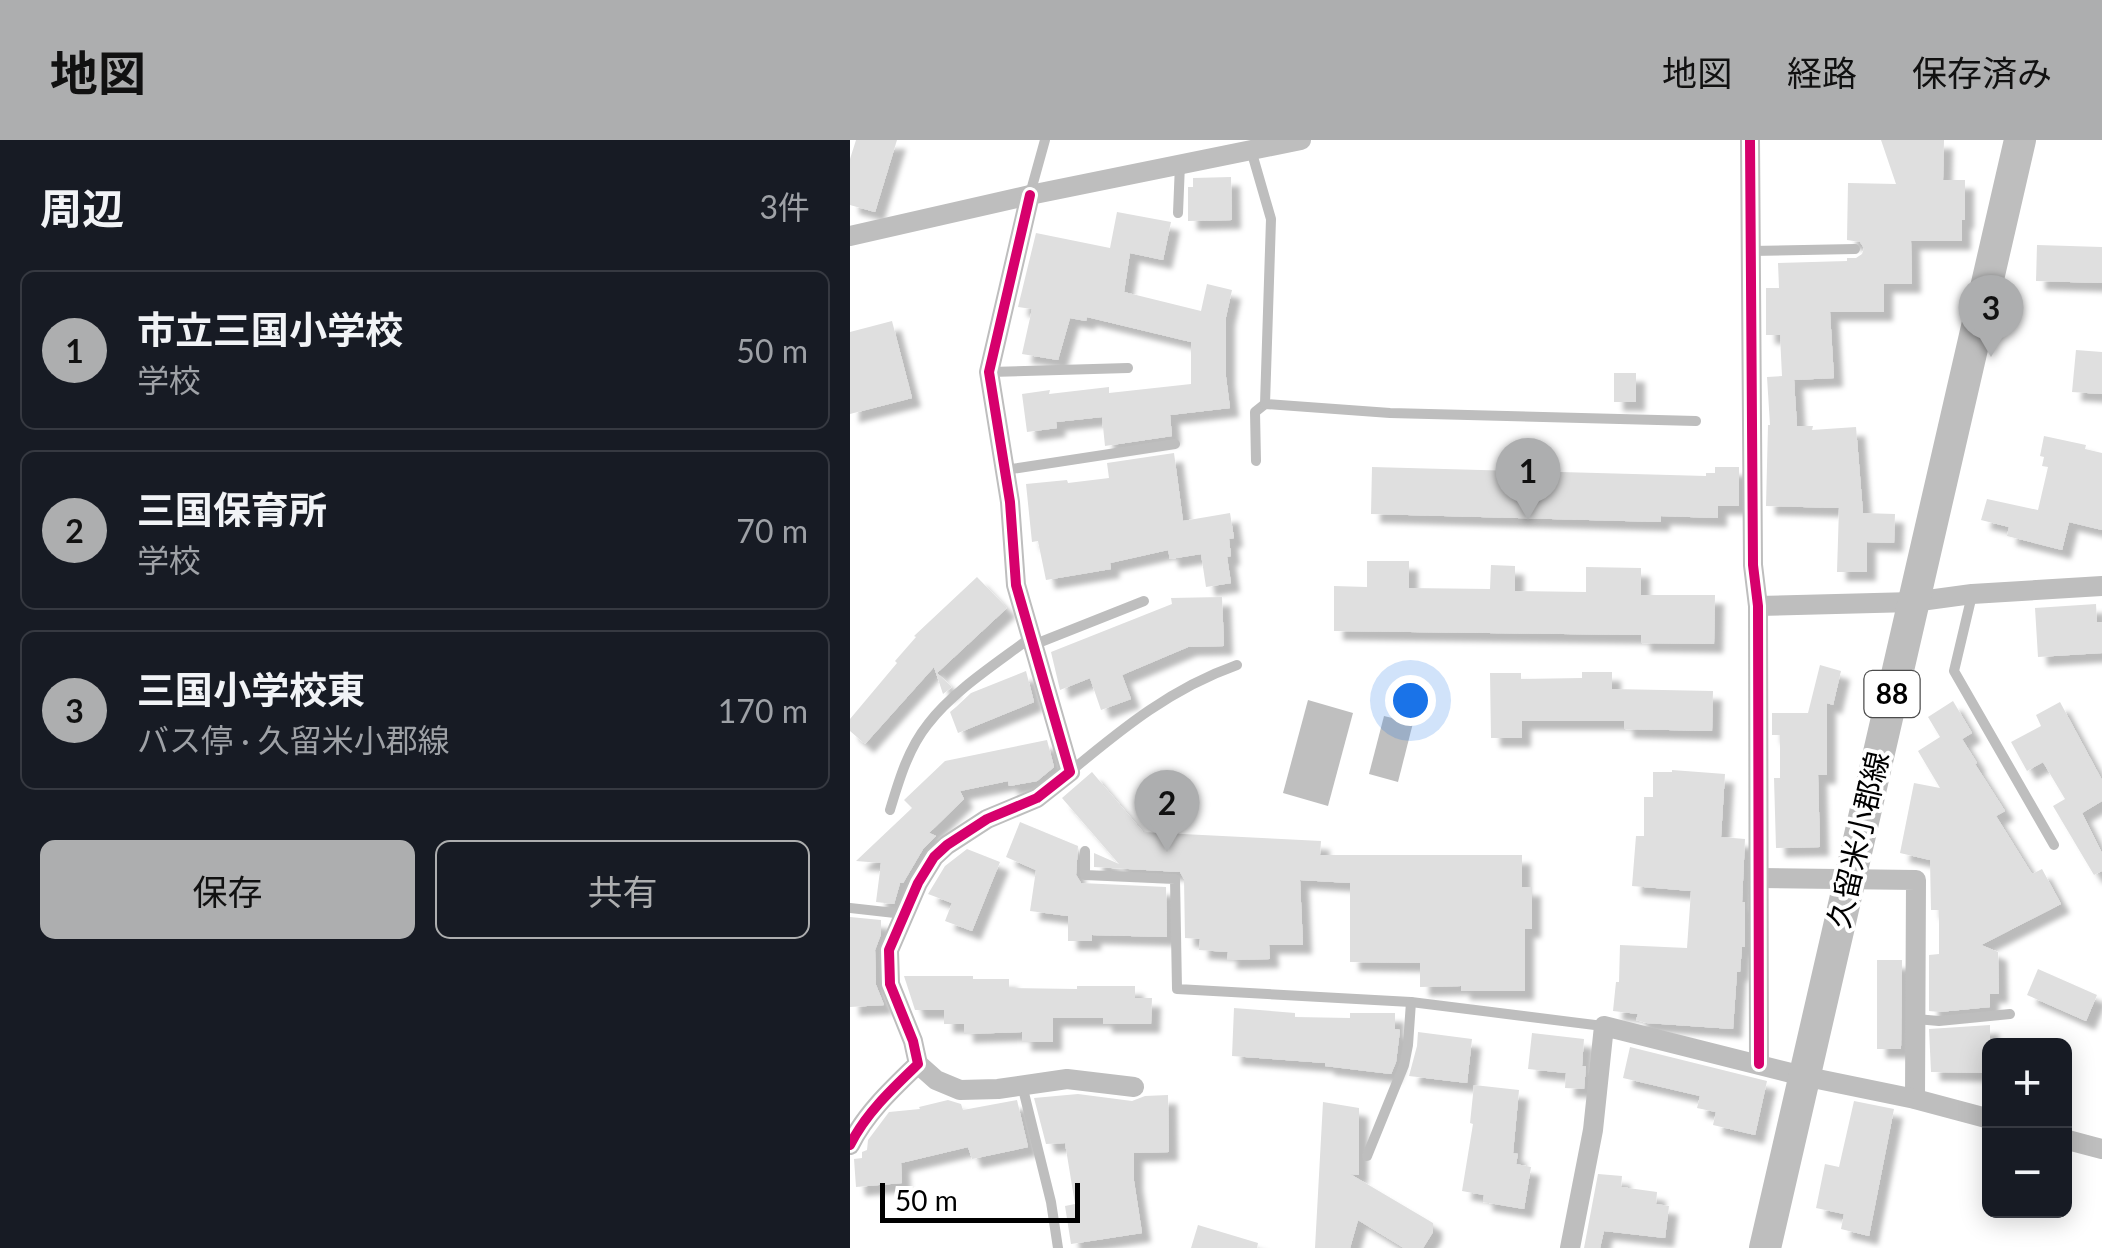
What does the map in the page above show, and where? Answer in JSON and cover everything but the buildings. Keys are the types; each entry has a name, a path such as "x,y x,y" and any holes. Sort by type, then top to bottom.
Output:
{"main road":[{"name":"久留米小郡線","path":"1764,1248 2020,140"}],"street":[{"path":"850,236 1180,164 1214,148 1251,150 1300,140"},
{"path":"1750,140 1753,565 1758,606 1759,1064"},
{"path":"1030,195 989,372 1010,502 1016,585 1070,772 1037,798 987,819 934,857 918,883 889,950 890,984 918,1064 936,1080 960,1090 1067,1079 1134,1087"},
{"path":"1758,606 1913,602 2102,586"},
{"path":"1760,878 1916,880 1915,1099"},
{"path":"1570,1248 1593,1130 1604,1026 1982,1117"},
{"path":"850,1145 876,1108 918,1064"},
{"path":"2072,1141 2102,1150"}],"lane":[{"path":"1030,195 1045,140"},
{"path":"1251,150 1271,219 1265,404"},
{"path":"1178,213 1180,164"},
{"path":"1751,251 1855,250"},
{"path":"989,372 1128,368"},
{"path":"1256,461 1254,412 1265,404 1390,413 1696,421"},
{"path":"1005,470 1175,444"},
{"path":"1972,594 1954,671 2054,846"},
{"path":"890,810 915,744 929,722 962,690 1032,641 1144,601"},
{"path":"1070,772 1159,702 1238,665"},
{"path":"1084,851 1085,875 1176,879 1177,989 1411,1002 1604,1026"},
{"path":"850,908 905,914"},
{"path":"1366,1156 1404,1065 1411,1002"},
{"path":"1915,1019 2010,1014"},
{"path":"1022,1084 1051,1202 1058,1248"}],"shaded area":[{"path":"1308,700 1353,713 1328,806 1283,793"},
{"path":"1384,716 1413,723 1398,782 1369,774"}],"cycle path":[{"path":"1750,140 1753,565 1758,606 1759,1064"},
{"path":"850,1145 872,1112 918,1064 890,984 889,950 918,883 934,857 947,845 987,819 1037,798 1070,772 1016,585 1010,502 989,372 1030,195"}],"place":[{"name":"三国小学校東","path":"1991,357"},
{"name":"市立三国小学校","path":"1528,520"},
{"name":"三国保育所","path":"1167,852"}]}
